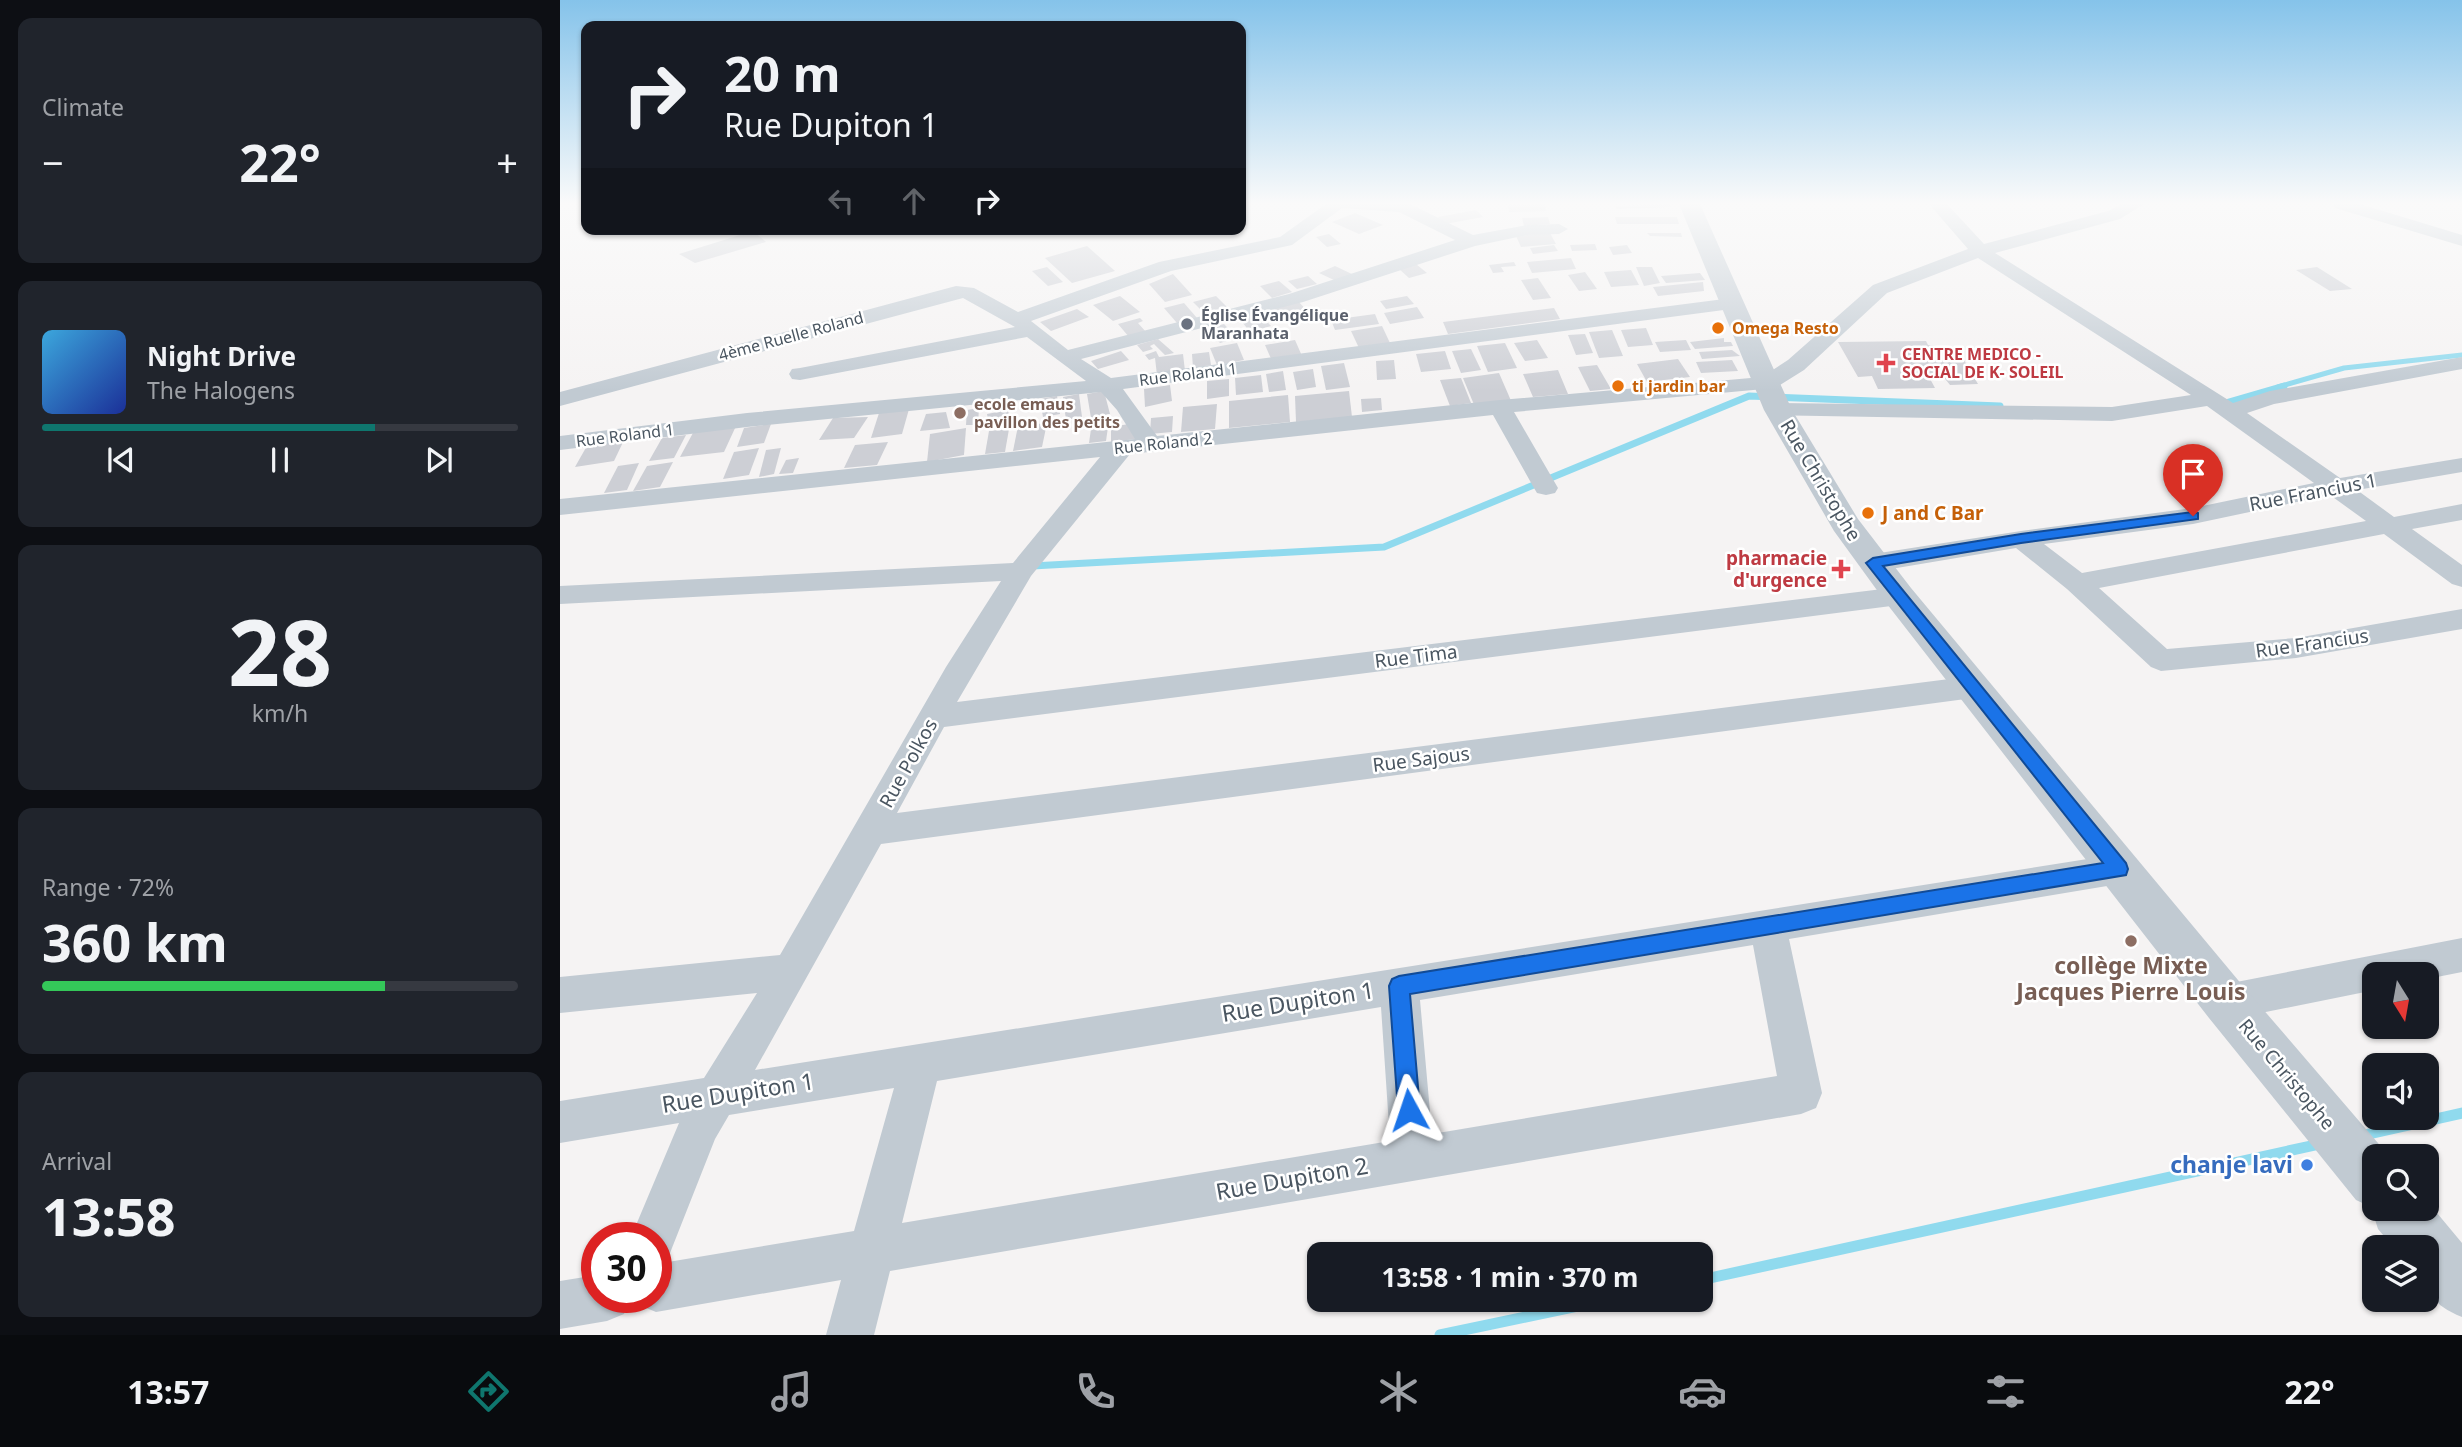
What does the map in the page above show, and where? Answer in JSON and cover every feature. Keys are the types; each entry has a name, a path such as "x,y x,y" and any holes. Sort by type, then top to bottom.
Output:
{"street":[{"path":"800,374 1024,325 1165,266"},
{"path":"1064,357 1296,298 1393,266"},
{"name":"Rue Christophe","path":"1716,266 1773,396 1845,524 1873,563 2226,1002 2362,1165"},
{"path":"1773,396 1796,365 1880,289 1940,266"},
{"path":"2004,266 2221,405 2462,578"},
{"name":"4ème Ruelle Roland","path":"560,399 962,292 1024,325"},
{"name":"Rue Roland 1","path":"560,443 747,420 1107,385 1732,304"},
{"path":"1024,325 1064,357 1107,385 1126,406 1151,444"},
{"path":"794,417 800,374 813,330"},
{"name":"Rue Roland 2","path":"560,507 1500,407 1773,396 2112,414 2270,398 2462,363"},
{"path":"1500,407 1541,480"},
{"name":"Rue Polkos","path":"660,1222 699,1126 791,972 934,717 1024,567 1107,463 1123,447"},
{"name":"Rue Francius 1","path":"1873,563 2021,539 2193,516 2333,487 2462,465"},
{"path":"2021,539 2077,583 2390,528 2462,512"},
{"path":"560,595 1024,567"},
{"name":"Rue Francius","path":"2077,583 2161,660 2296,648 2462,619"},
{"name":"Rue Tima","path":"934,717 1899,596"},
{"name":"Rue Sajous","path":"870,831 1973,687"},
{"name":"Rue Dupiton 1","path":"560,1122 2119,869"},
{"name":"Rue Dupiton 2","path":"672,1285 1801,1093 1768,926"},
{"path":"2226,1002 2462,955"},
{"path":"560,995 791,972"},
{"path":"1399,986 1413,1159"},
{"path":"850,1335 921,1063"},
{"path":"2408,1221 2462,1288"},
{"path":"560,1305 581,1301"}],"building":[{"path":"1054,266 1110,266 1115,271 1072,283"},
{"path":"1336,266 1354,275 1334,280 1319,273"},
{"path":"1419,266 1427,273 1409,278 1398,268"},
{"path":"1490,266 1511,266 1501,267 1504,272 1493,273"},
{"path":"1529,266 1575,266 1576,269 1532,273"},
{"path":"1047,267 1063,282 1048,286 1032,271"},
{"path":"1636,267 1652,267 1660,283 1644,286"},
{"path":"2317,267 2352,289 2330,291 2296,270"},
{"path":"1631,270 1639,285 1611,287 1604,272"},
{"path":"1585,272 1597,289 1579,291 1568,275"},
{"path":"1700,273 1705,280 1666,283 1661,276"},
{"path":"1173,274 1192,295 1165,302 1149,284"},
{"path":"1308,276 1317,284 1297,289 1288,281"},
{"path":"1538,278 1551,298 1533,300 1521,280"},
{"path":"1279,281 1292,292 1272,298 1260,286"},
{"path":"1703,282 1704,291 1658,296 1653,287"},
{"path":"1120,296 1140,312 1113,321 1093,305"},
{"path":"1216,296 1231,311 1209,318 1193,302"},
{"path":"1407,296 1414,304 1386,309 1380,301"},
{"path":"1299,302 1308,312 1277,320 1269,310"},
{"path":"1184,303 1197,318 1177,323 1164,308"},
{"path":"1417,307 1424,318 1390,324 1384,313"},
{"path":"1554,308 1560,319 1448,334 1443,322"},
{"path":"1077,309 1089,317 1051,331 1040,322"},
{"path":"1259,313 1271,326 1250,332 1239,318"},
{"path":"1375,314 1379,324 1335,330 1331,320"},
{"path":"1140,318 1143,321 1138,323 1146,332 1129,337 1118,324"},
{"path":"1224,324 1237,338 1220,343 1207,329"},
{"path":"1382,326 1390,343 1359,348 1351,331"},
{"path":"1646,328 1653,345 1628,347 1621,330"},
{"path":"1612,330 1623,356 1599,358 1589,332"},
{"path":"1585,334 1593,353 1576,355 1568,335"},
{"path":"1724,338 1724,342 1731,342 1733,346 1695,349 1690,342"},
{"path":"1158,339 1174,353 1165,355 1154,344 1150,346 1153,349 1143,352 1137,345"},
{"path":"1295,340 1302,356 1272,361 1265,345"},
{"path":"1537,340 1548,358 1525,361 1514,343"},
{"path":"1686,340 1691,350 1660,352 1655,342"},
{"path":"1926,341 1928,345 1937,346 1938,349 1957,348 1978,384 1950,385 1942,375 1928,375 1935,388 1878,389 1872,376 1858,377 1838,342"},
{"path":"1237,343 1244,360 1217,365 1210,348"},
{"path":"1505,343 1517,368 1488,372 1477,346"},
{"path":"1471,349 1481,370 1461,373 1452,351"},
{"path":"1732,350 1740,356 1702,359 1699,352"},
{"path":"1121,351 1129,360 1098,369 1091,361"},
{"path":"1156,351 1159,357 1183,354 1185,371 1157,375 1155,358 1149,360 1145,355"},
{"path":"1445,351 1451,369 1421,372 1416,354"},
{"path":"1209,352 1211,365 1193,368 1192,354"},
{"path":"1678,359 1690,377 1647,382 1637,364"},
{"path":"1394,360 1396,379 1377,380 1376,361"},
{"path":"1732,360 1738,371 1701,373 1696,362"},
{"path":"1344,363 1350,387 1326,390 1321,366"},
{"path":"1597,365 1611,389 1590,391 1578,367"},
{"path":"1313,369 1316,387 1297,390 1293,372"},
{"path":"1558,370 1568,394 1533,397 1523,374"},
{"path":"1283,371 1286,390 1269,392 1266,374"},
{"path":"1499,373 1512,403 1475,407 1463,378"},
{"path":"1261,375 1263,392 1236,395 1235,378"},
{"path":"1461,378 1471,403 1450,406 1440,380"},
{"path":"1229,379 1229,396 1207,399 1207,381"},
{"path":"1170,385 1172,401 1145,407 1144,389"},
{"path":"1104,391 1110,414 1091,418 1087,394"},
{"path":"1349,391 1352,417 1296,422 1295,396"},
{"path":"1079,394 1082,417 1066,420 1063,397"},
{"path":"1288,395 1290,422 1229,428 1229,401"},
{"path":"1057,396 1060,414 1043,417 1040,399"},
{"path":"1381,398 1382,410 1362,412 1361,399"},
{"path":"1217,404 1215,429 1181,432 1183,407"},
{"path":"979,408 978,425 966,425 967,410"},
{"path":"909,409 902,434 871,438 879,413"},
{"path":"1008,410 1010,420 989,425 987,414"},
{"path":"946,412 950,428 920,431 926,414"},
{"path":"1173,416 1172,432 1150,434 1151,418"},
{"path":"868,417 854,438 819,440 833,418"},
{"path":"1047,423 1042,447 1013,451 1018,426"},
{"path":"1135,423 1135,439 1111,442 1111,427"},
{"path":"771,424 764,443 737,447 744,428"},
{"path":"736,426 724,452 680,457 694,431"},
{"path":"1108,427 1106,441 1089,443 1091,429"},
{"path":"966,428 964,455 927,462 930,434"},
{"path":"1009,429 1005,452 985,454 989,431"},
{"path":"686,435 674,458 649,461 662,438"},
{"path":"625,438 614,461 575,467 588,444"},
{"path":"888,442 877,465 844,468 855,445"},
{"path":"759,448 749,475 723,479 734,452"},
{"path":"781,448 774,474 759,477 766,450"},
{"path":"799,458 793,473 779,474 786,460"},
{"path":"673,462 660,487 633,491 647,466"},
{"path":"639,463 627,490 604,493 618,466"}],"waterway":[{"path":"2278,387 2344,368 2462,355"},
{"path":"2222,404 2284,386"},
{"path":"1032,566 1384,547 1749,396 2000,406"},
{"path":"2360,1136 2462,1113"},
{"path":"1713,1277 2320,1144"},
{"path":"1440,1335 1549,1312"}],"place":[{"name":"Église Évangélique Maranhata","path":"1187,324"},
{"name":"Omega Resto","path":"1718,328"},
{"name":"CENTRE MEDICO - SOCIAL DE K- SOLEIL","path":"1886,363"},
{"name":"ti jardin bar","path":"1618,386"},
{"name":"ecole emaus pavillon des petits","path":"960,413"},
{"name":"J and C Bar","path":"1868,513"},
{"name":"pharmacie d'urgence","path":"1841,569"},
{"name":"collège Mixte Jacques Pierre Louis","path":"2131,941"},
{"name":"chanje lavi","path":"2307,1165"}],"route":[{"path":"1409,1110 1399,986 2119,869 1873,563 2021,539 2193,516"}]}
